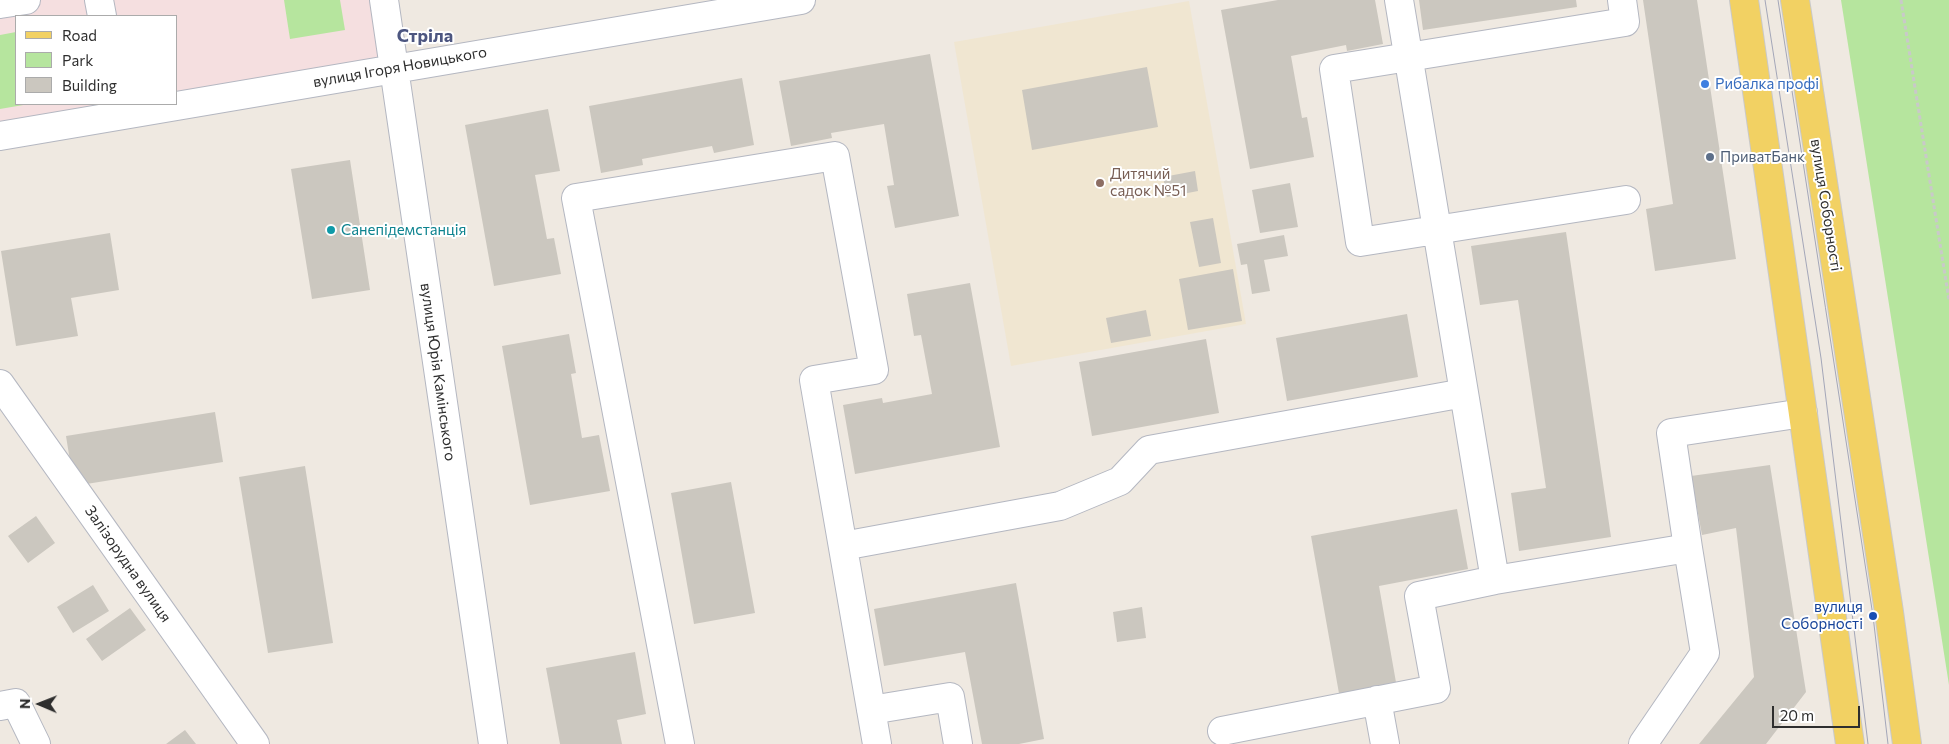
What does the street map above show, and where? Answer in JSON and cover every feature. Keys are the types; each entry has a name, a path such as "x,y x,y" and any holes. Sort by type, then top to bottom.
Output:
{"main road":[{"path":"1744,0 1850,744"},
{"name":"вулиця Соборності","path":"1795,0 1889,612 1906,742"}],"street":[{"path":"0,4 26,0"},
{"path":"99,0 102,15"},
{"name":"вулиця Юрія Камінського","path":"384,0 493,744"},
{"name":"вулиця Ігоря Новицького","path":"178,100 394,68 801,0"},
{"path":"1399,0 1494,580"},
{"path":"1622,0 1625,22 1334,69 1360,242 1626,200"},
{"name":"вулиця Ігоря Новицького","path":"0,136 116,109 143,105"},
{"path":"680,744 576,198 835,156 874,370 814,380 877,744"},
{"name":"Залізорудна вулиця","path":"0,384 255,744"},
{"path":"843,546 1060,506 1120,481 1149,450 1464,393"},
{"path":"1643,744 1705,653 1671,433 1803,413"},
{"path":"1222,730 1436,689 1419,596 1494,580 1688,548"},
{"path":"871,710 950,698 958,744"},
{"path":"1377,700 1385,744"},
{"path":"0,706 16,703 36,744"}],"path":[{"path":"1901,0 1949,300"}],"shaded area":[{"path":"0,0 384,0 394,69 0,136"},
{"name":"Дитячий садок №51","path":"1189,1 1246,324 1011,366 954,42"}],"green space":[{"path":"284,0 340,0 345,30 290,39"},
{"path":"1841,0 1949,0 1949,685"},
{"path":"15,32 15,105 23,105 0,109 0,35"}],"building":[{"path":"1278,0 1375,0 1383,44 1347,51 1346,45 1291,56 1302,118 1307,117 1314,157 1250,169 1221,10"},
{"path":"1419,0 1576,0 1577,7 1423,30"},
{"path":"1643,0 1697,0 1736,259 1655,271 1646,209 1673,204"},
{"path":"930,54 959,216 895,228 887,186 894,185 884,124 831,133 832,138 791,146 779,81"},
{"path":"1147,67 1158,127 1032,150 1022,90"},
{"path":"742,78 754,145 714,153 712,146 642,159 643,165 601,173 589,106"},
{"path":"548,109 560,171 535,175 547,239 554,238 561,274 494,286 465,125"},
{"name":"Санепідемстанція","path":"350,160 370,290 312,299 291,169"},
{"path":"1195,171 1198,191 1167,197 1163,177"},
{"path":"1290,183 1298,227 1260,233 1252,190"},
{"path":"1213,218 1221,263 1199,267 1190,222"},
{"path":"1566,232 1611,537 1519,551 1511,493 1546,488 1518,300 1480,305 1471,246"},
{"path":"110,233 119,290 71,298 78,336 16,346 1,251"},
{"path":"1284,235 1288,256 1264,260 1270,291 1252,294 1247,264 1241,265 1237,244"},
{"path":"1233,269 1242,321 1188,330 1179,279"},
{"path":"970,283 1000,447 855,474 843,405 882,398 883,403 932,394 921,335 914,336 907,294"},
{"path":"1146,310 1151,336 1111,343 1106,318"},
{"path":"1407,314 1418,377 1287,401 1276,338"},
{"path":"569,334 576,373 571,374 582,438 599,435 610,491 530,505 502,346"},
{"path":"1206,339 1219,413 1092,436 1079,362"},
{"path":"215,412 223,462 74,486 66,436"},
{"path":"1770,465 1806,692 1766,744 1699,744 1754,677 1736,528 1702,535 1691,476"},
{"path":"305,466 333,643 268,653 239,477"},
{"path":"731,482 755,613 694,624 671,493"},
{"path":"1457,509 1468,569 1379,586 1397,688 1340,699 1311,536"},
{"path":"36,516 55,543 28,563 8,536"},
{"path":"1016,583 1044,739 1019,744 982,744 965,652 884,666 874,609"},
{"path":"93,585 109,611 73,633 57,607"},
{"path":"1142,607 1146,638 1117,642 1113,612"},
{"path":"130,608 146,630 102,661 86,639"},
{"path":"635,652 646,714 617,720 622,744 560,744 546,668"},
{"path":"185,730 196,744 166,744"}],"tram line":[{"path":"1765,0 1821,358 1868,744"},
{"path":"1778,0 1873,616 1888,744"}],"place":[{"name":"Рибалка профі","path":"1705,84"},
{"name":"ПриватБанк","path":"1710,157"},
{"name":"Дитячий садок №51","path":"1100,183"},
{"name":"Санепідемстанція","path":"331,230"},
{"name":"вулиця Соборності","path":"1873,616"}],"district":[{"name":"Стріла","path":"425,36"}]}
